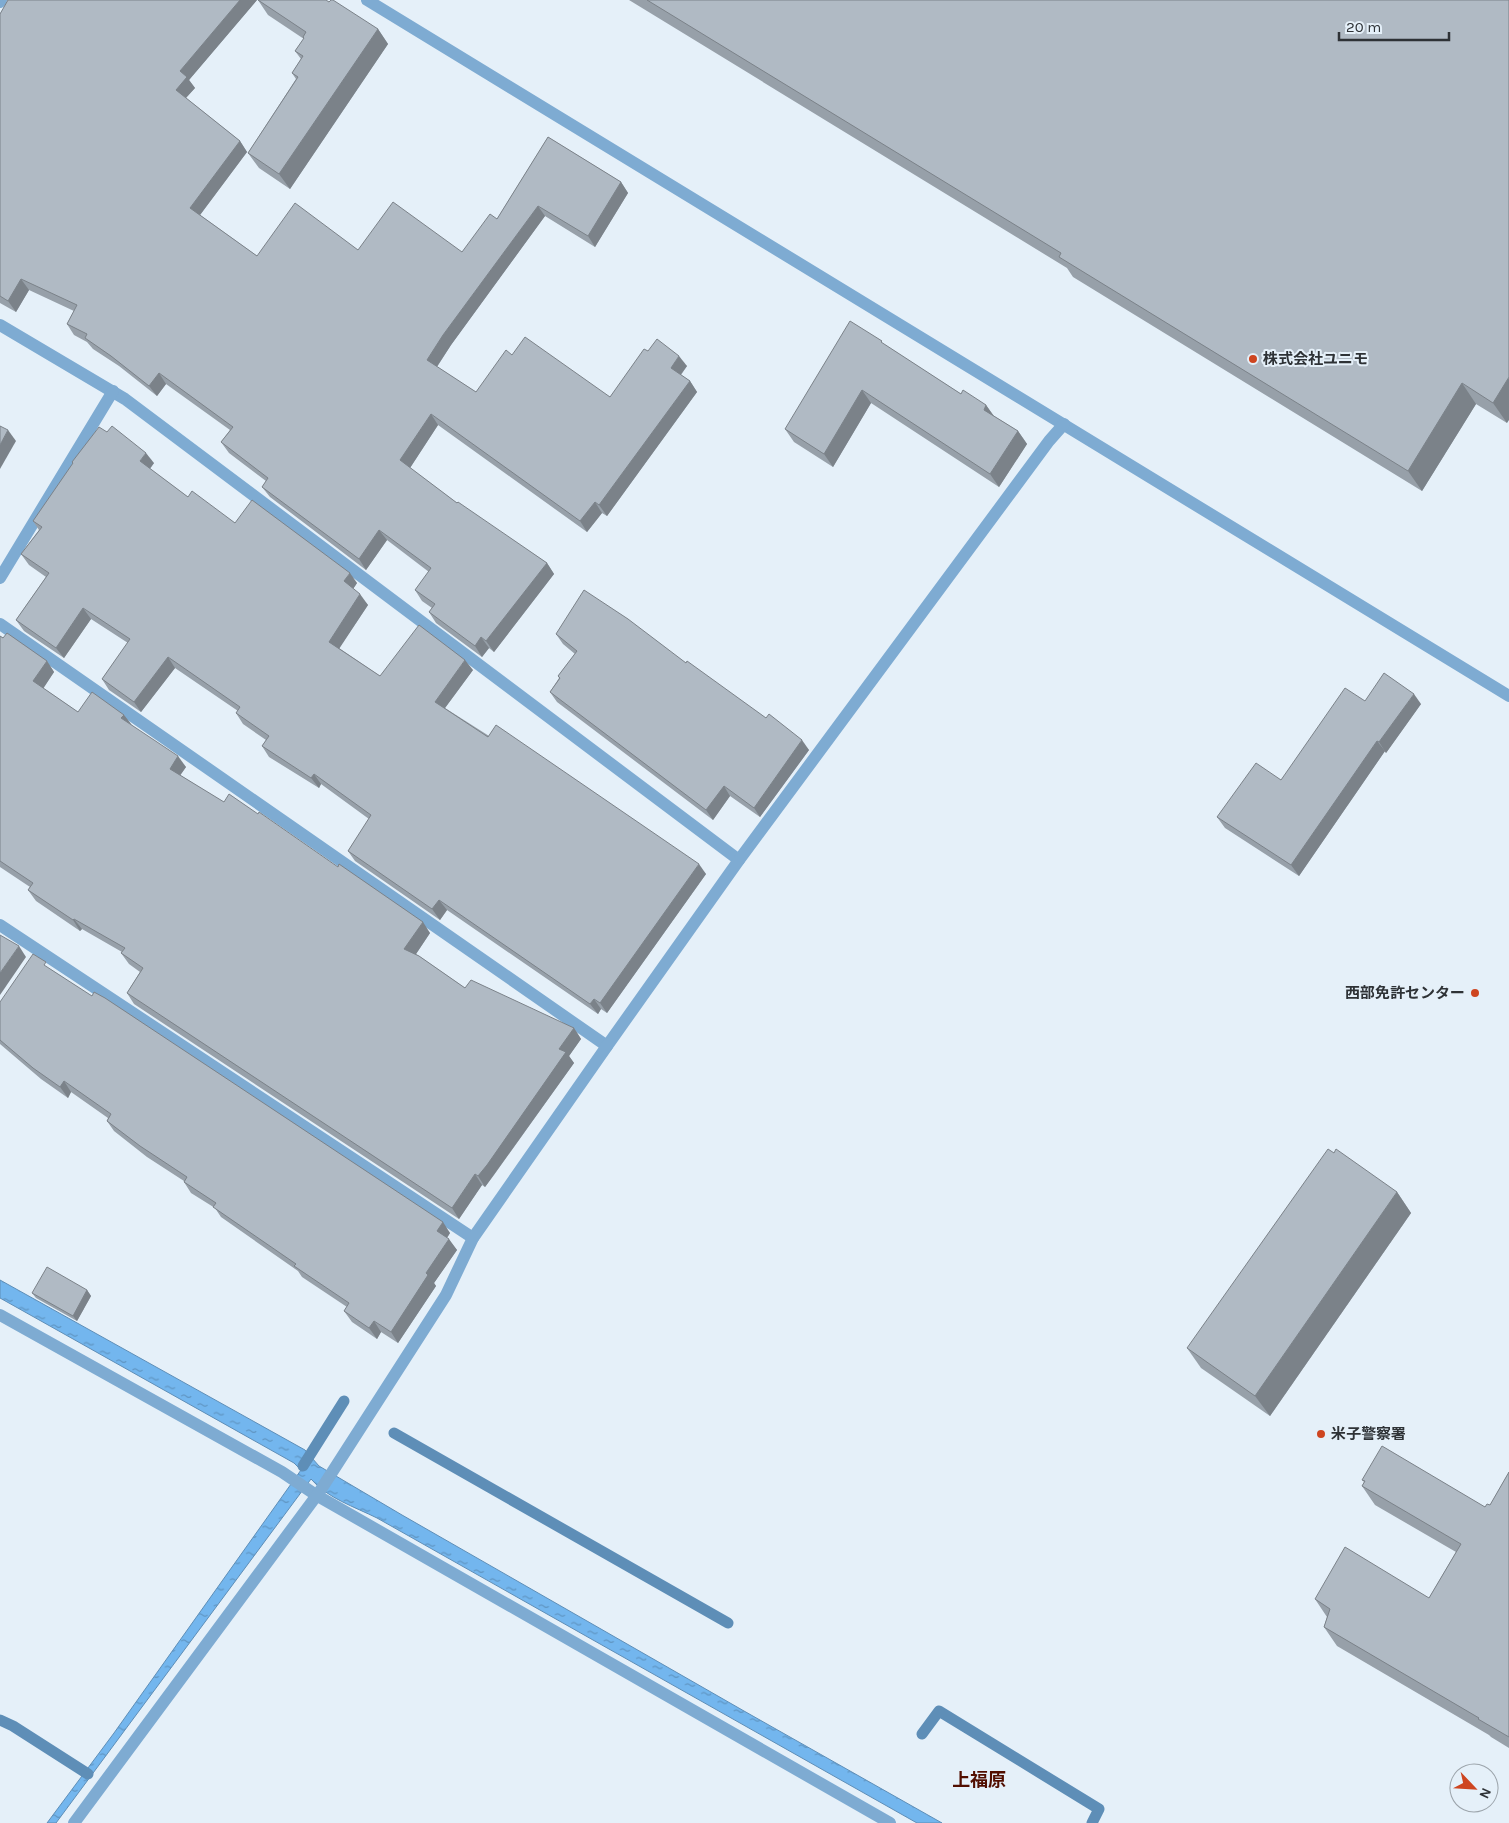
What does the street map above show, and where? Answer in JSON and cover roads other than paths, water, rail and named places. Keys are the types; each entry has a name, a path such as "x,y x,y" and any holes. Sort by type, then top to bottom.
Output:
{"street":[{"path":"367,0 1509,696"},
{"path":"0,325 133,404 739,860"},
{"path":"0,578 113,391"},
{"path":"74,1823 315,1492 339,1462 446,1295 473,1238 607,1046 739,860 1049,441 1064,424"},
{"path":"0,624 607,1046"},
{"path":"0,924 37,954 473,1238"},
{"path":"0,1315 282,1472 890,1823"}],"water":[{"path":"0,1280 305,1450 319,1466 402,1515 942,1823 917,1823 377,1518 333,1497 311,1479 56,1823 47,1823 114,1733 301,1470 294,1463 0,1298"}],"waterway":[{"path":"303,1466 344,1401"},
{"path":"394,1433 728,1623"},
{"path":"922,1734 939,1711 1099,1809 1092,1823"},
{"path":"0,1720 13,1726 88,1774"}],"place":[{"name":"株式会社ユニモ","path":"1253,359"},
{"name":"西部免許センター","path":"1475,993"},
{"name":"米子警察署","path":"1321,1434"}],"district":[{"name":"上福原","path":"979,1780"}]}
